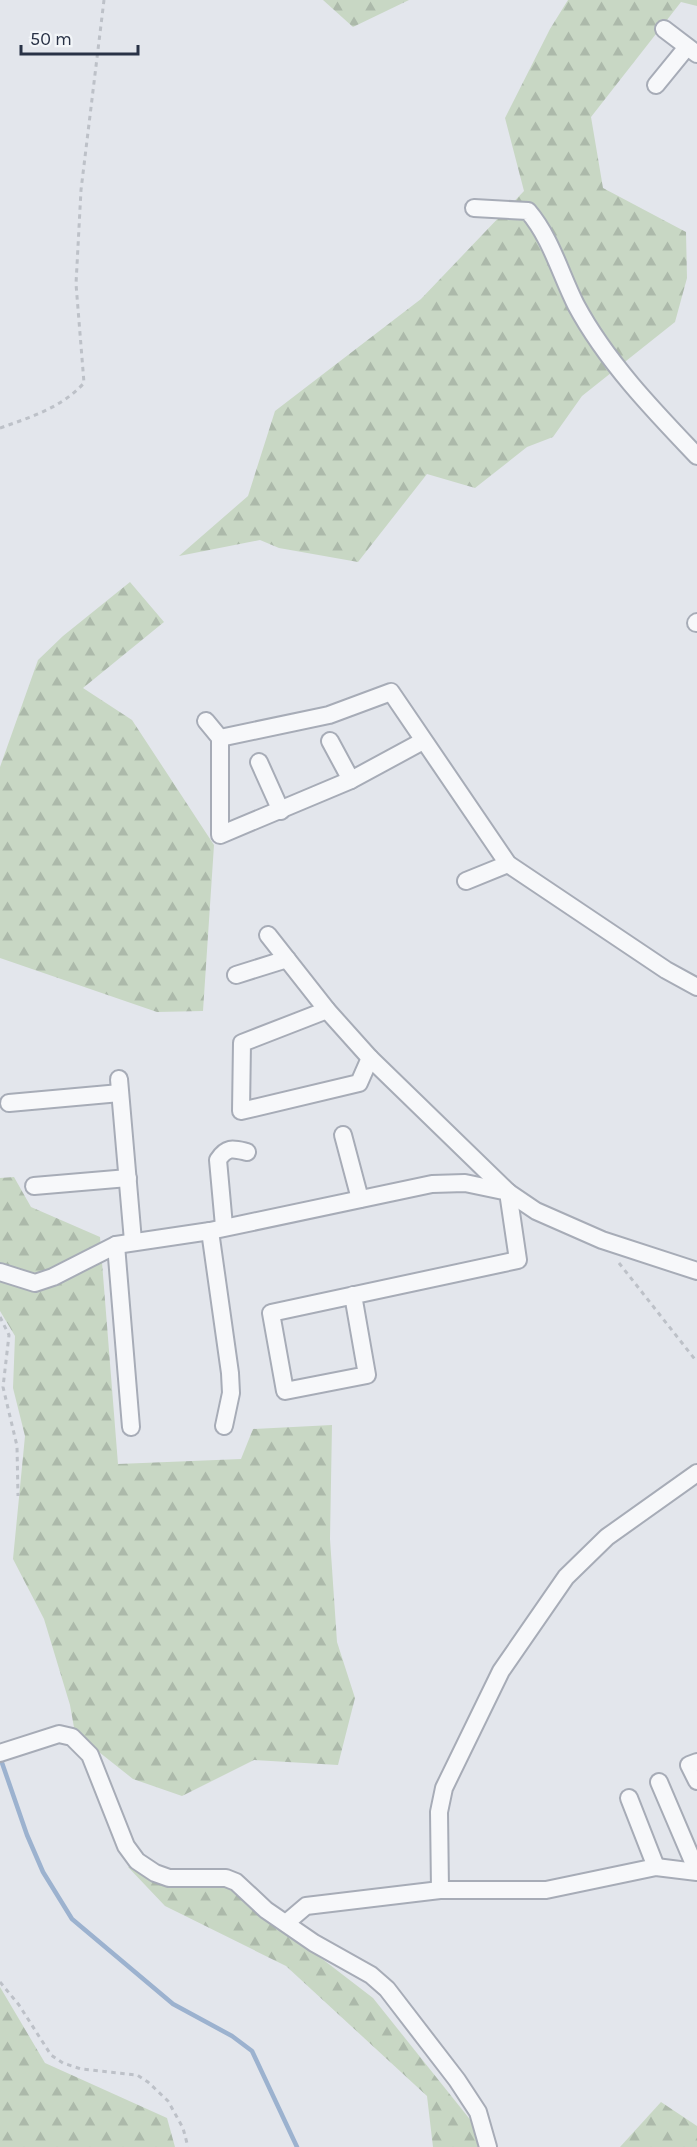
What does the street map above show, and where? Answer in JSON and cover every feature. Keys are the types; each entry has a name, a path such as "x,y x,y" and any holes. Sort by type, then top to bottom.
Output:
{"street":[{"path":"656,85 692,50 664,29"},
{"path":"474,208 528,211 541,226 577,306 607,353 697,456"},
{"path":"220,738 329,715 391,692 508,864 666,970 697,987"},
{"path":"206,721 220,738 220,835 351,780 423,741"},
{"path":"330,741 351,780"},
{"path":"259,762 281,811"},
{"path":"466,881 508,864"},
{"path":"268,934 327,1010 370,1058 508,1192 536,1211 602,1240 697,1271"},
{"path":"236,975 287,959"},
{"path":"327,1010 242,1043 241,1111 359,1083 370,1058"},
{"path":"9,1103 119,1086 133,1241"},
{"path":"343,1135 360,1199"},
{"path":"224,1426 231,1393 217,1229 219,1160 223,1152 231,1148 248,1152"},
{"path":"34,1186 128,1178"},
{"path":"0,1272 35,1283 53,1277 116,1245 217,1229 432,1184 465,1183 508,1192"},
{"path":"353,1295 367,1375 285,1391 271,1313 353,1295 518,1260 508,1192"},
{"path":"116,1245 131,1428"},
{"path":"440,1890 439,1812 444,1788 501,1671 566,1577 607,1537 697,1473"},
{"path":"0,1753 59,1734 72,1737 90,1755 126,1846 137,1860 155,1873 169,1878 226,1878 236,1882 266,1910 314,1943 371,1975 387,1989 473,2104 488,2147"},
{"path":"697,1762 689,1765 697,1781"},
{"path":"286,1923 306,1906 440,1890 546,1890 656,1867 697,1871 659,1782"},
{"path":"629,1798 656,1867"}],"path":[{"path":"0,428 37,415 70,399 84,383 76,284 81,190 104,0"},
{"path":"602,1240 697,1362"},
{"path":"0,1317 9,1335 3,1387 17,1446 18,1496"},
{"path":"0,1982 19,2005 51,2055 63,2063 81,2069 137,2075 148,2082 168,2101 183,2128 188,2147"}],"green space":[{"path":"323,0 409,0 353,27"},
{"path":"568,0 697,0 697,6 681,2 591,117 603,188 686,232 687,278 675,322 582,396 553,437 527,447 475,488 427,474 358,562 279,548 260,540 179,556 248,496 275,411 421,299 524,191 505,118 550,29"},
{"path":"130,582 164,622 83,688 132,720 214,845 203,1011 157,1012 0,958 0,767 38,660 63,636"},
{"path":"14,1177 31,1207 100,1237 118,1464 241,1459 253,1429 332,1425 330,1539 337,1642 355,1698 338,1765 254,1760 182,1796 133,1779 75,1733 70,1705 44,1619 13,1559 25,1436 13,1388 15,1336 0,1311 0,1178"},
{"path":"128,1867 209,1872 373,1998 492,2147 433,2147 427,2096 286,1966 165,1906"},
{"path":"0,1987 45,2063 167,2118 175,2147 0,2147"},
{"path":"661,2102 697,2126 697,2147 620,2147"}],"waterway":[{"path":"0,1757 27,1835 43,1872 72,1919 173,2004 232,2036 252,2051 297,2147"}]}
